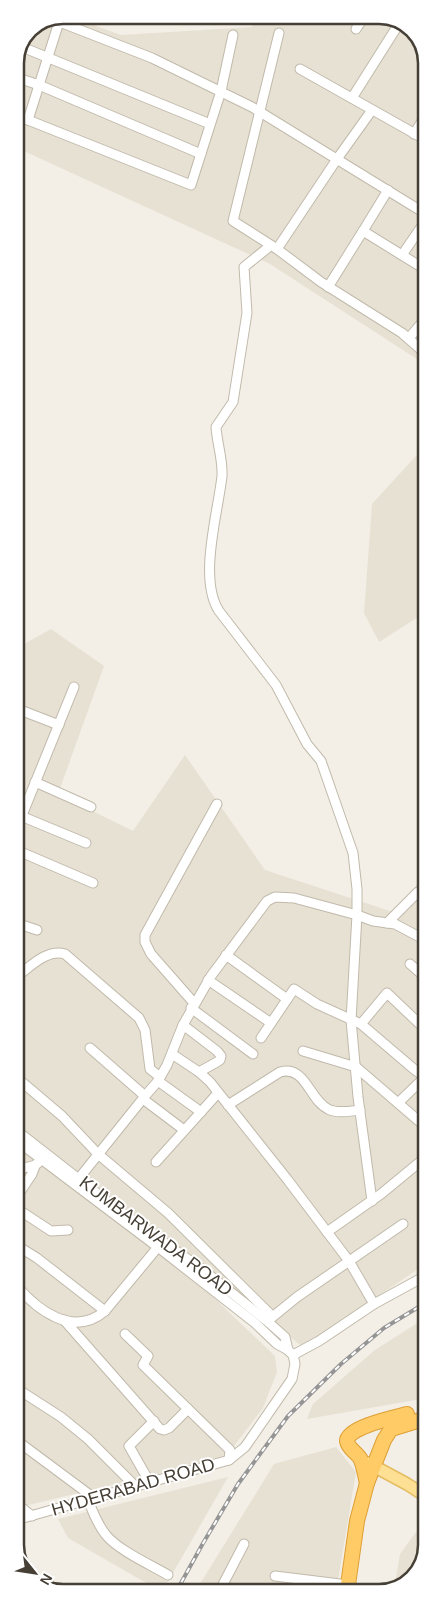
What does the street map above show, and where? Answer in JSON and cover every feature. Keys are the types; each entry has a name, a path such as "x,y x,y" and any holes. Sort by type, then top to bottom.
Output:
{"highway":[{"path":"367,1483 361,1459 347,1441 351,1433 357,1429 418,1411"},
{"path":"349,1584 357,1521 367,1483 388,1434 392,1429 418,1421"}],"main road":[{"path":"361,1459 418,1492"}],"street":[{"path":"70,24 152,58 260,111 418,209"},
{"path":"356,29 359,24"},
{"path":"28,120 58,25"},
{"path":"352,98 396,28"},
{"path":"279,33 233,220 328,287 409,338 418,346"},
{"path":"24,118 191,185 221,91 233,35"},
{"path":"27,49 210,124"},
{"path":"300,69 418,136"},
{"path":"24,80 201,154"},
{"path":"372,110 274,248 244,267 247,313 233,402 216,427 222,475 212,541 210,575 213,602 276,685 307,744 321,761 353,853 358,915 351,1020 372,1201"},
{"path":"414,134 418,128"},
{"path":"328,287 388,190"},
{"path":"362,231 418,265"},
{"path":"402,255 418,232"},
{"path":"409,338 418,327"},
{"path":"24,804 36,782 74,687"},
{"path":"24,711 59,725"},
{"path":"36,782 91,807"},
{"path":"217,804 145,935 145,942 151,954 193,1005 253,1054"},
{"path":"24,817 86,843"},
{"path":"24,853 93,882"},
{"path":"387,923 418,892"},
{"path":"77,1181 159,1079 172,1054 182,1025 208,980 267,902 275,897 294,898 358,915 373,921 395,924 418,936"},
{"path":"24,926 37,930"},
{"path":"24,971 49,954 59,952 65,954 139,1018 145,1030 150,1069 159,1079 201,1112"},
{"path":"226,955 287,999"},
{"path":"410,964 418,971"},
{"path":"208,980 271,1023"},
{"path":"261,1038 294,989 317,1004 361,1024 418,1072"},
{"path":"361,1024 387,993 418,1022"},
{"path":"182,1025 218,1051 221,1056 218,1062 199,1072"},
{"path":"90,1048 184,1130"},
{"path":"303,1051 356,1067 418,1120"},
{"path":"172,1054 199,1072 218,1092 327,1232 348,1261 374,1304"},
{"path":"228,1105 280,1072 288,1071 300,1076 321,1103 329,1110 360,1110"},
{"path":"24,1084 62,1116 98,1154 168,1213 270,1318 348,1261 403,1224"},
{"path":"398,1103 418,1084"},
{"path":"156,1162 218,1092"},
{"name":"KUMBARWADA ROAD","path":"24,1137 158,1247 255,1323 277,1344 291,1353"},
{"name":"KUMBARWADA ROAD","path":"24,1148 38,1163 77,1181 270,1318 284,1337 291,1353"},
{"path":"24,1168 38,1163"},
{"path":"24,1186 38,1163"},
{"path":"327,1232 372,1201 418,1163"},
{"path":"24,1213 51,1230 68,1230"},
{"path":"24,1293 42,1311 64,1320 79,1322 97,1316 105,1311 158,1247"},
{"path":"24,1250 105,1311"},
{"path":"291,1353 319,1341 374,1304 418,1280"},
{"path":"64,1320 160,1429 170,1428 188,1409"},
{"path":"125,1334 148,1356 143,1365 230,1450 230,1460"},
{"name":"HYDERABAD ROAD","path":"24,1518 230,1460 245,1447 292,1379 295,1364 291,1353"},
{"path":"24,1393 60,1417 88,1439 136,1487"},
{"path":"150,1483 130,1446 154,1421"},
{"path":"24,1446 91,1499 98,1523 107,1536 116,1544 168,1575"},
{"path":"24,1510 32,1516"},
{"path":"224,1584 244,1544"},
{"path":"275,1576 320,1584"}],"shaded area":[{"path":"63,24 95,24 96,26 121,35 251,27 254,24 381,24 399,29 405,34 413,43 418,63 418,360 270,264 24,151 24,63 27,48 35,35 48,27"},
{"path":"418,454 418,617 379,642 364,613 372,504"},
{"path":"51,629 104,666 58,794 133,831 185,755 265,870 393,912 418,893 418,1269 303,1347 24,1130 24,644"},
{"path":"24,1150 190,1275 275,1356 277,1372 263,1408 228,1454 191,1466 24,1506"},
{"path":"418,1323 418,1400 307,1419 313,1404 375,1350"},
{"path":"336,1447 356,1472 337,1584 200,1584 274,1464"},
{"path":"228,1477 167,1584 148,1584 68,1538 58,1519"},
{"path":"418,1529 417,1552 412,1567 395,1580 400,1554"}],"railway":[{"path":"180,1584 238,1484 288,1416 341,1364 384,1328 418,1307"}]}
